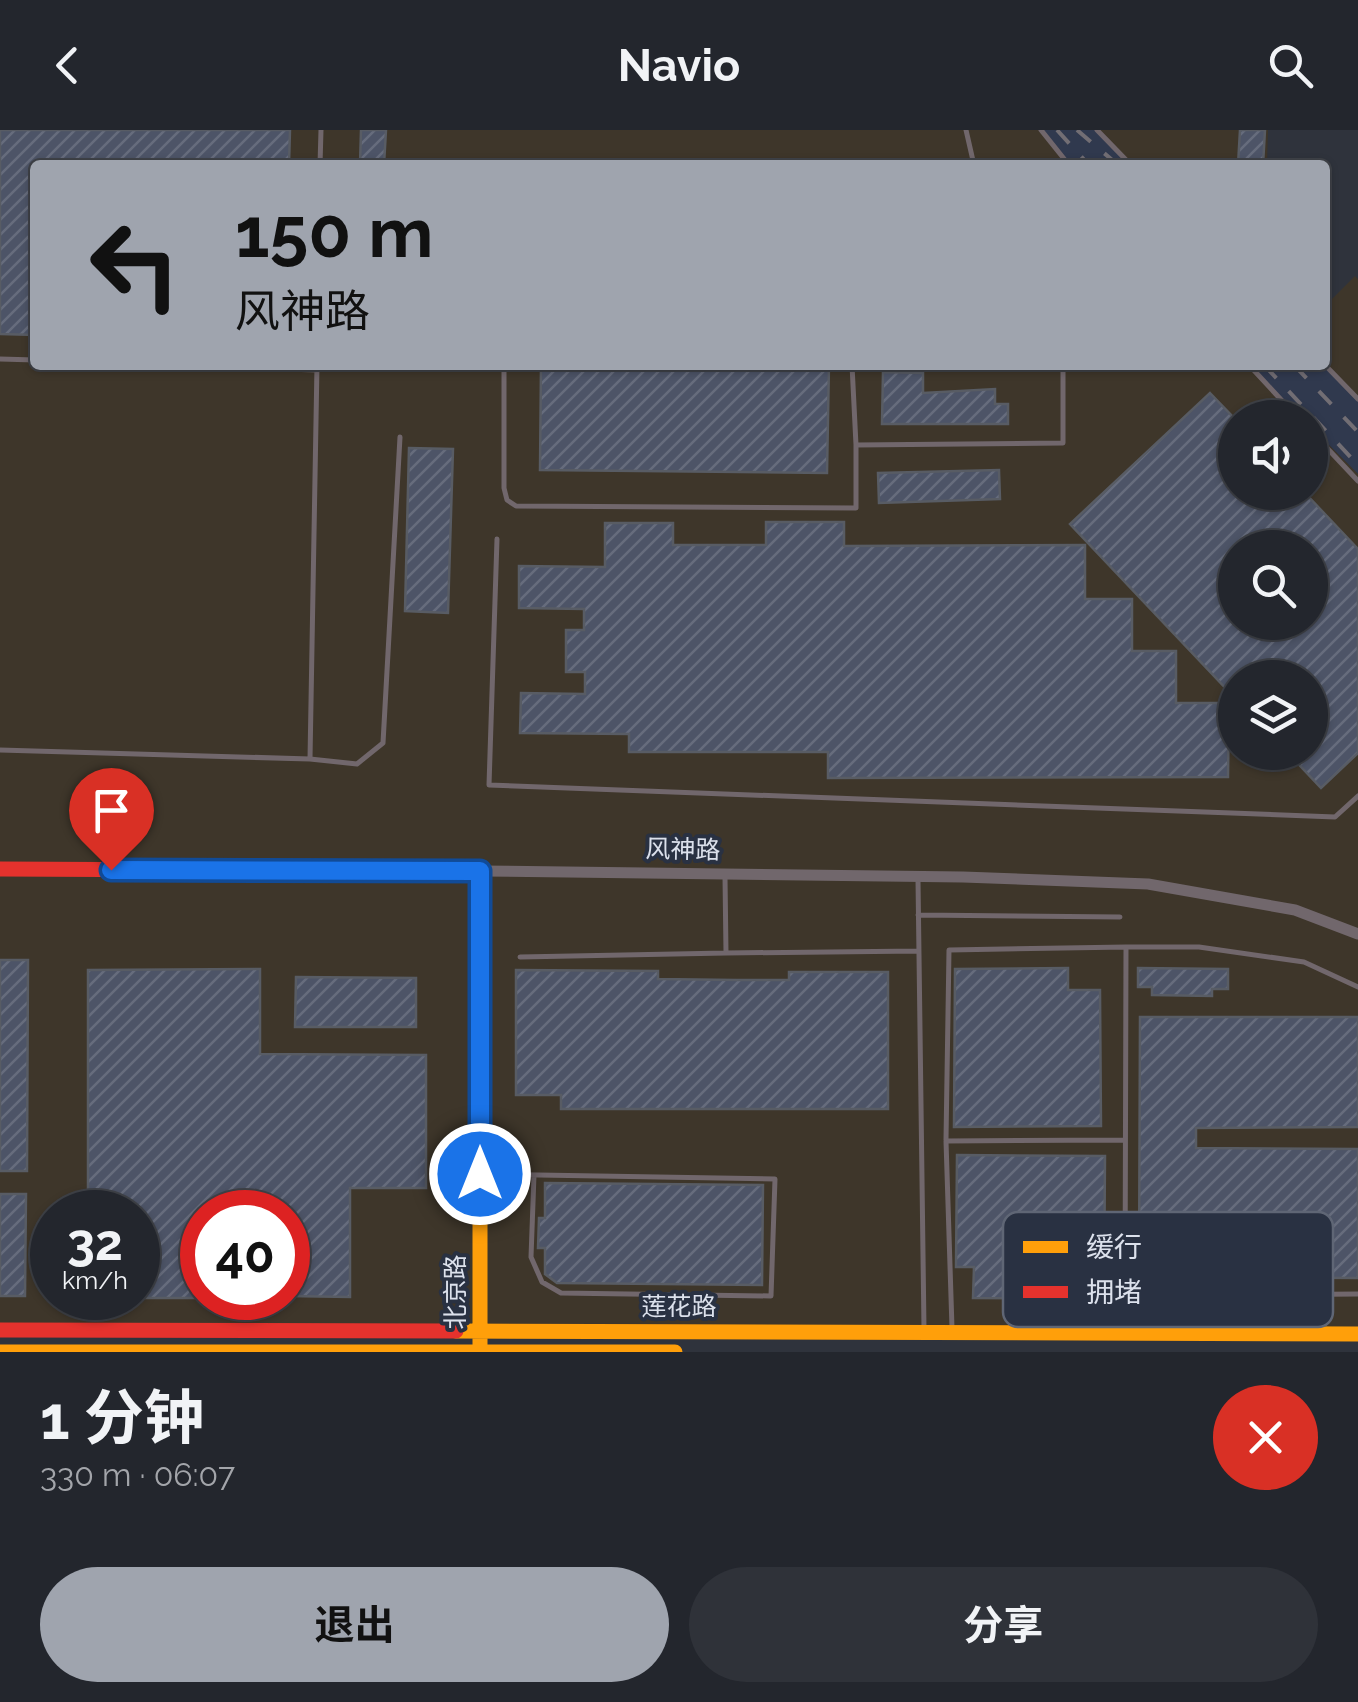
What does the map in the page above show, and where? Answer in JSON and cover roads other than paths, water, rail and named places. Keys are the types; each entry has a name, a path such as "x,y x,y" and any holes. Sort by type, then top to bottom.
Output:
{"street":[{"name":"风神路","path":"0,870 918,876 1148,884 1295,910 1358,934"},
{"name":"北京路","path":"480,871 480,1352"},
{"name":"莲花路","path":"0,1330 1351,1334"},
{"path":"1344,1352 1351,1334"},
{"name":"莲花路","path":"0,1352 675,1352"}],"lane":[{"path":"320,160 321,130"},
{"path":"966,130 973,160"},
{"path":"1041,130 1065,160"},
{"path":"1098,130 1126,160"},
{"path":"0,359 30,360"},
{"path":"310,759 317,370"},
{"path":"504,370 504,488 507,500 516,506 856,508 852,370"},
{"path":"856,445 1062,443 1062,370"},
{"path":"1254,370 1281,400"},
{"path":"1330,370 1358,400"},
{"path":"0,750 310,759 357,764 383,743 400,437"},
{"path":"1328,449 1358,481"},
{"path":"497,538 489,785 1336,818 1358,796"},
{"path":"725,874 726,953"},
{"path":"918,876 924,1332"},
{"path":"918,915 1120,917"},
{"path":"1125,1212 1126,947"},
{"path":"952,1332 946,1140 949,950 1199,947 1304,962 1358,987"},
{"path":"520,956 918,951"},
{"path":"946,1140 1125,1140"},
{"path":"480,1174 775,1179 771,1296 561,1293 542,1282 531,1256 534,1175"},
{"path":"1333,1294 1358,1294"}],"railway":[{"path":"1057,130 1084,160"},
{"path":"1077,130 1112,160"},
{"path":"1269,370 1358,465"},
{"path":"1299,370 1358,432"}]}
